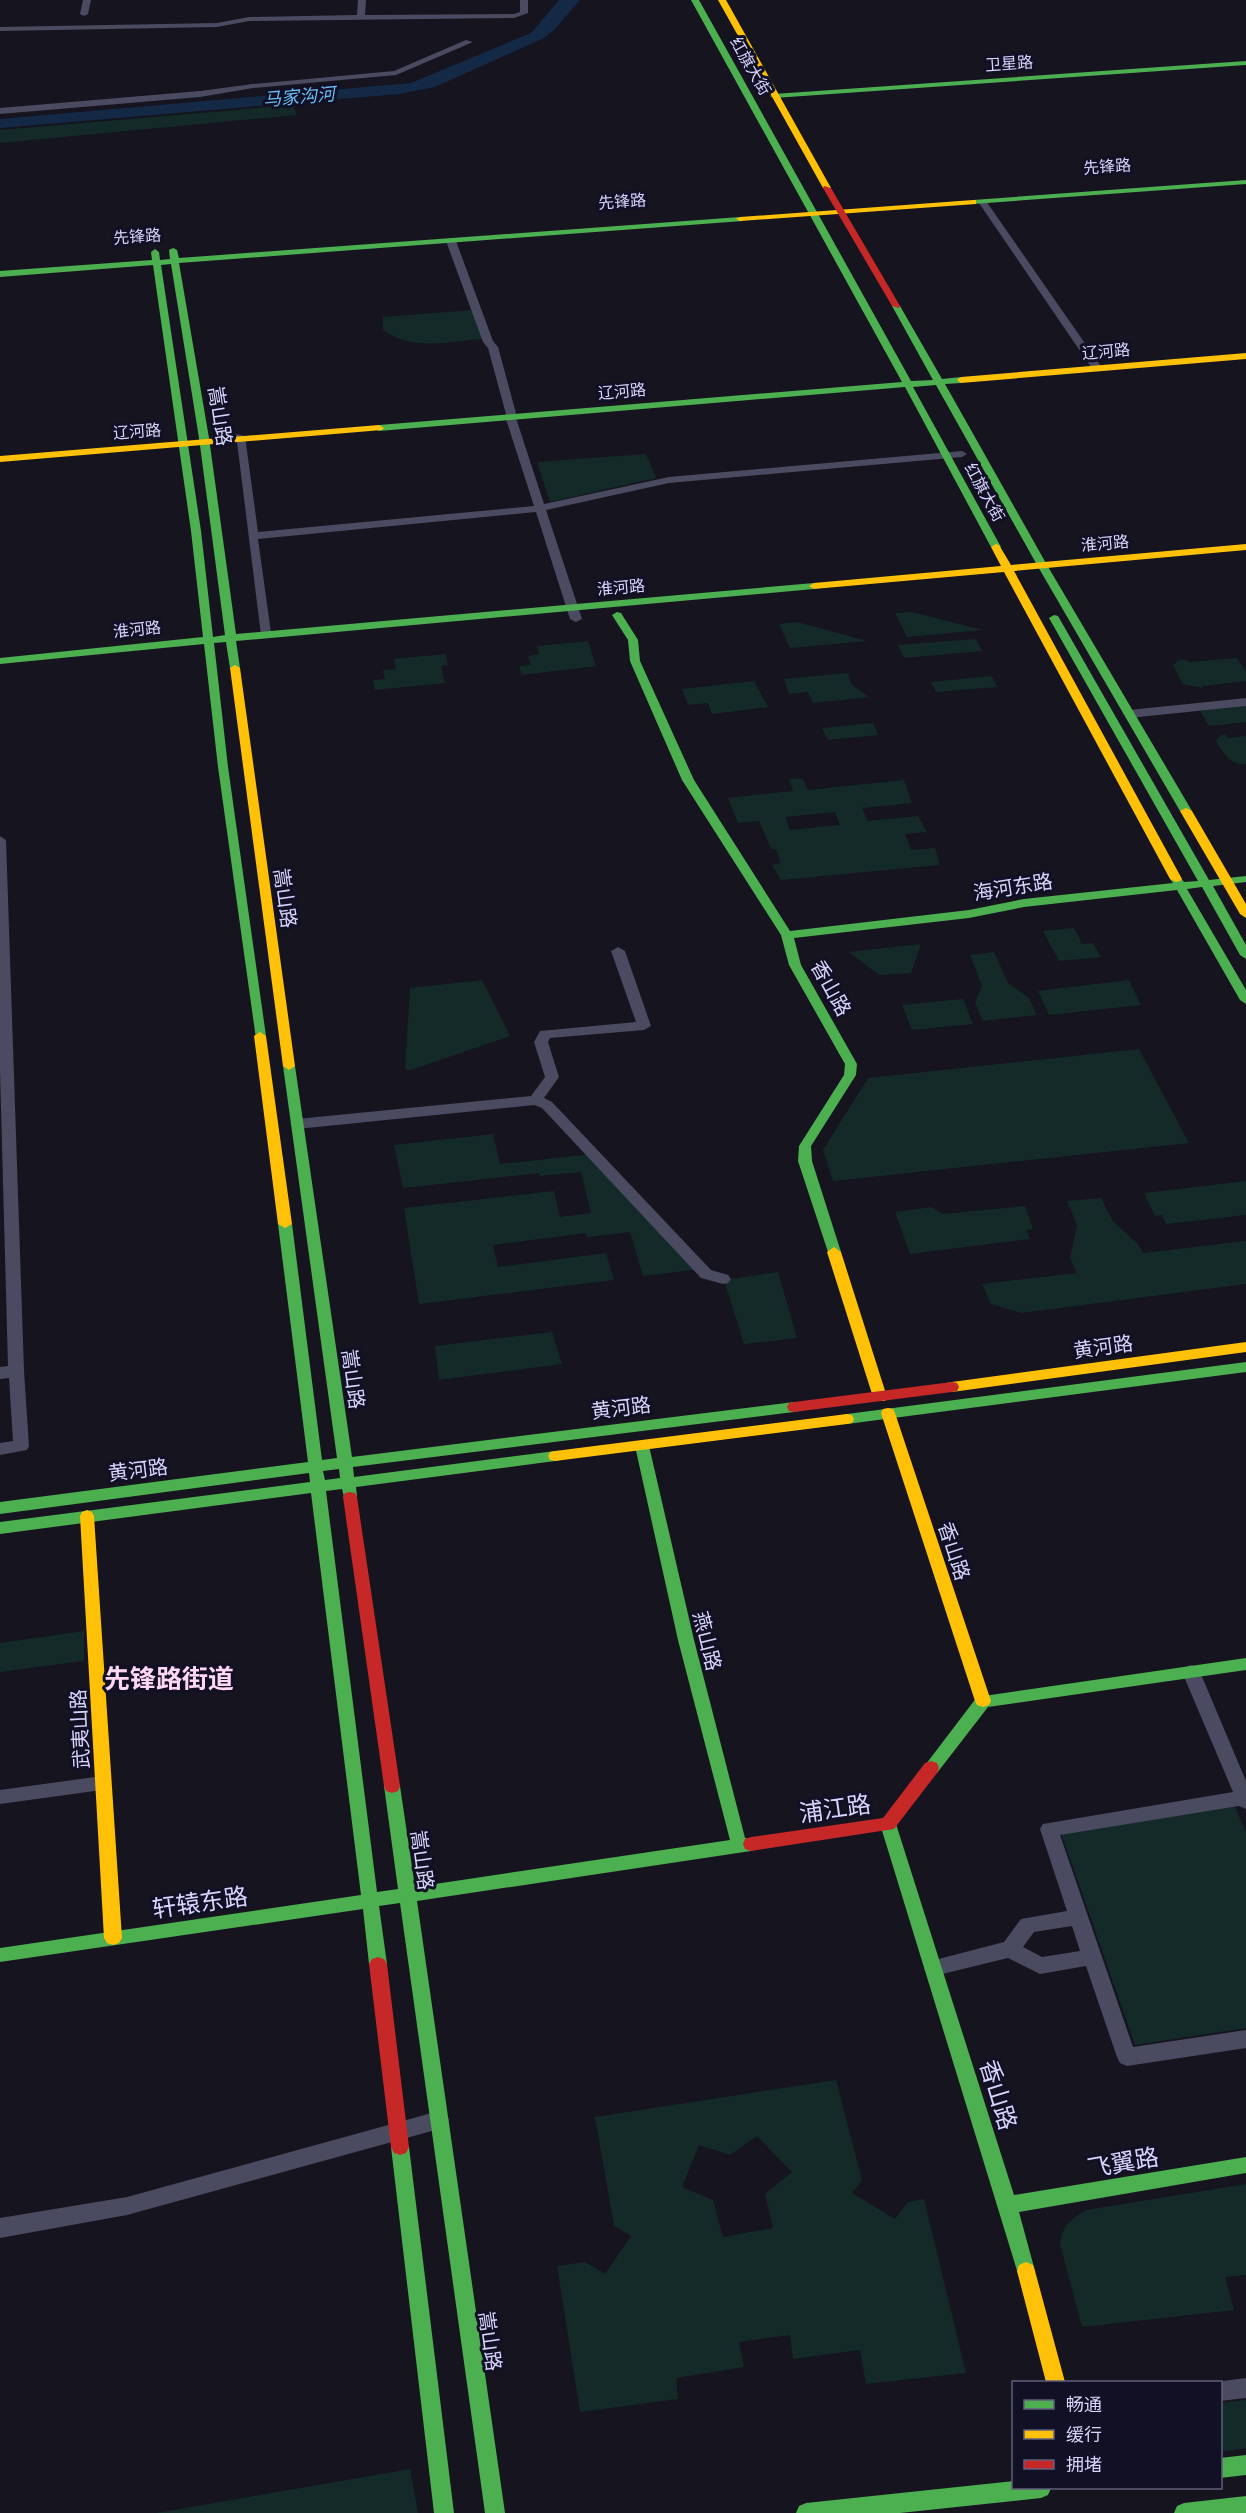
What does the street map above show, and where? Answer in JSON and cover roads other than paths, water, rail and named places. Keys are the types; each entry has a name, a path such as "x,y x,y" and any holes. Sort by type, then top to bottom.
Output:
{"main road":[{"name":"红旗大街","path":"695,0 988,441"},
{"name":"红旗大街","path":"710,0 832,207 924,385"},
{"name":"红旗大街","path":"722,0 781,96"},
{"name":"红旗大街","path":"734,0 832,207 905,382 1181,887 1246,1000"},
{"name":"卫星路","path":"781,96 1246,63"},
{"name":"先锋路","path":"0,263 451,241 1246,172"},
{"path":"832,207 983,203 1246,182"},
{"name":"先锋路","path":"175,256 832,207"},
{"name":"嵩山路","path":"175,256 204,441 297,1124 495,2513"},
{"name":"先锋路","path":"0,274 156,257"},
{"name":"嵩山路","path":"156,257 184,442 223,767 319,1486 444,2513"},
{"name":"辽河路","path":"0,457 905,382 924,385 945,379 1246,354"},
{"name":"辽河路","path":"945,379 1246,354"},
{"name":"红旗大街","path":"945,379 1046,571 1129,714 1240,882"},
{"name":"淮河路","path":"0,661 265,633 574,613 617,615 1011,574 1026,567 1046,571 1061,564 1246,547"},
{"name":"淮河路","path":"1061,564 1246,558"},
{"name":"淮河路","path":"0,672 232,651 574,613 1011,574"},
{"path":"1049,607 1246,955"},
{"name":"香山路","path":"617,615 633,640 635,661 688,780 787,934 795,965 851,1064 850,1075 805,1146 805,1161 880,1397"},
{"name":"红旗大街","path":"1196,801 1240,882 1246,914"},
{"name":"海河东路","path":"787,934 969,914 1024,903 1240,882"},
{"name":"黄河路","path":"0,1508 880,1397 1246,1347"},
{"name":"黄河路","path":"0,1528 1246,1367"},
{"name":"香山路","path":"888,1413 983,1701"},
{"name":"燕山路","path":"642,1446 684,1629 739,1845"},
{"name":"武夷山路","path":"87,1516 113,1938"},
{"path":"983,1701 1246,1664"},
{"name":"浦江路","path":"407,1895 888,1824 983,1701"},
{"name":"香山路","path":"888,1824 1008,2205 1056,2381"},
{"name":"轩辕东路","path":"0,1955 407,1895"},
{"name":"飞翼路","path":"1008,2205 1246,2165"},
{"path":"1222,2468 1246,2465"},
{"path":"806,2513 1023,2489"},
{"path":"1184,2513 1246,2506"}],"street":[{"path":"84,14 87,0"},
{"path":"361,18 362,0"},
{"path":"0,29 217,24 249,19 514,16 524,13 524,0"},
{"path":"0,111 396,74 469,42"},
{"path":"983,203 1095,365"},
{"path":"451,241 488,342 493,346 511,415 574,613"},
{"path":"240,438 265,633"},
{"path":"253,536 542,508 669,480 962,454"},
{"path":"1129,714 1246,702"},
{"path":"0,840 8,1372 21,1446 0,1449"},
{"path":"535,1100 552,1077 541,1042 545,1034 644,1026 618,951"},
{"path":"297,1124 535,1100 547,1105 706,1274 723,1279"},
{"path":"1191,1672 1245,1800 1049,1829 1127,2057 1246,2039"},
{"path":"0,1797 102,1782"},
{"path":"934,1968 1010,1949 1028,1925 1078,1917"},
{"path":"1010,1949 1040,1966 1092,1957"},
{"path":"0,2228 127,2206 439,2120"},
{"path":"1222,2391 1246,2388"}],"water":[{"name":"马家沟河","path":"559,0 580,0 544,38 435,87 399,94 0,128 0,119 411,83 531,33"}],"district":[{"name":"先锋路街道","path":"169,1679"}]}
